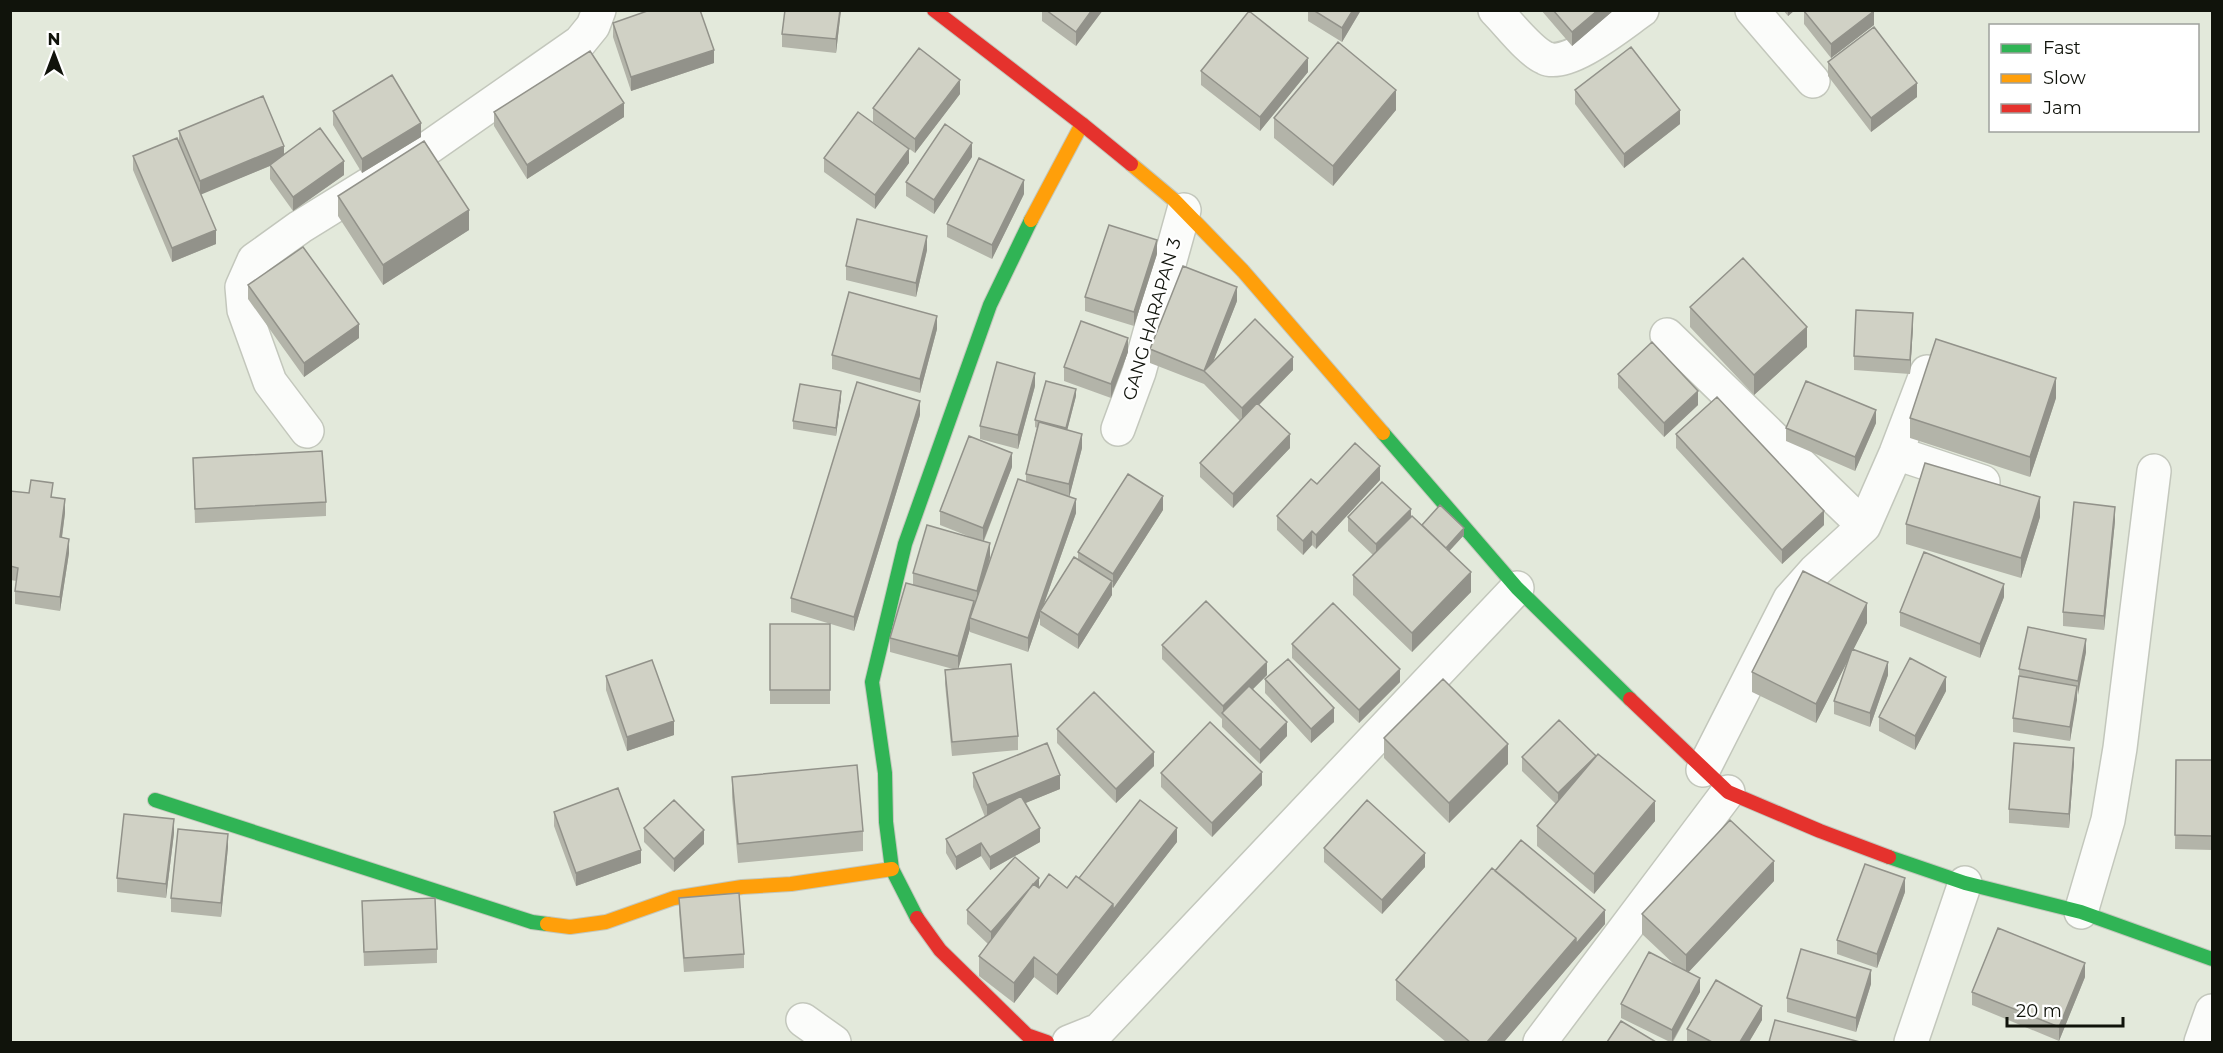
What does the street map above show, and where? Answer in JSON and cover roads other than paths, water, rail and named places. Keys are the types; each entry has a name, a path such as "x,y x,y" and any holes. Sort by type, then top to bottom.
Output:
{"street":[{"path":"307,431 270,382 244,310 242,287 254,260 300,226 431,146 580,42 593,26 599,10"},
{"path":"934,10 1082,124 1184,210 1251,280 1517,588 1728,792 1820,831 1965,883 2080,912 2212,959"},
{"path":"1495,10 1528,44 1545,58 1552,60 1572,56 1642,10"},
{"path":"1752,10 1813,81"},
{"path":"1047,1042 1027,1035 940,950 914,914 892,868 886,822 885,773 872,682 905,544 990,305 1042,196 1082,124"},
{"name":"GANG HARAPAN 3","path":"1118,429 1139,372 1184,210"},
{"path":"1667,335 1864,526"},
{"path":"1703,770 1790,599 1815,571 1864,526 1896,453 1930,365"},
{"path":"1896,453 2014,492"},
{"path":"2080,912 2108,820 2120,748 2154,471"},
{"path":"1081,1041 1099,1030 1517,588"},
{"path":"1540,1042 1728,792"},
{"path":"155,800 532,922 570,927 606,922 674,898 742,887 791,884 892,868"},
{"path":"1911,1042 1965,883"},
{"path":"2201,1042 2212,1011"},
{"path":"803,1020 834,1042"}]}
